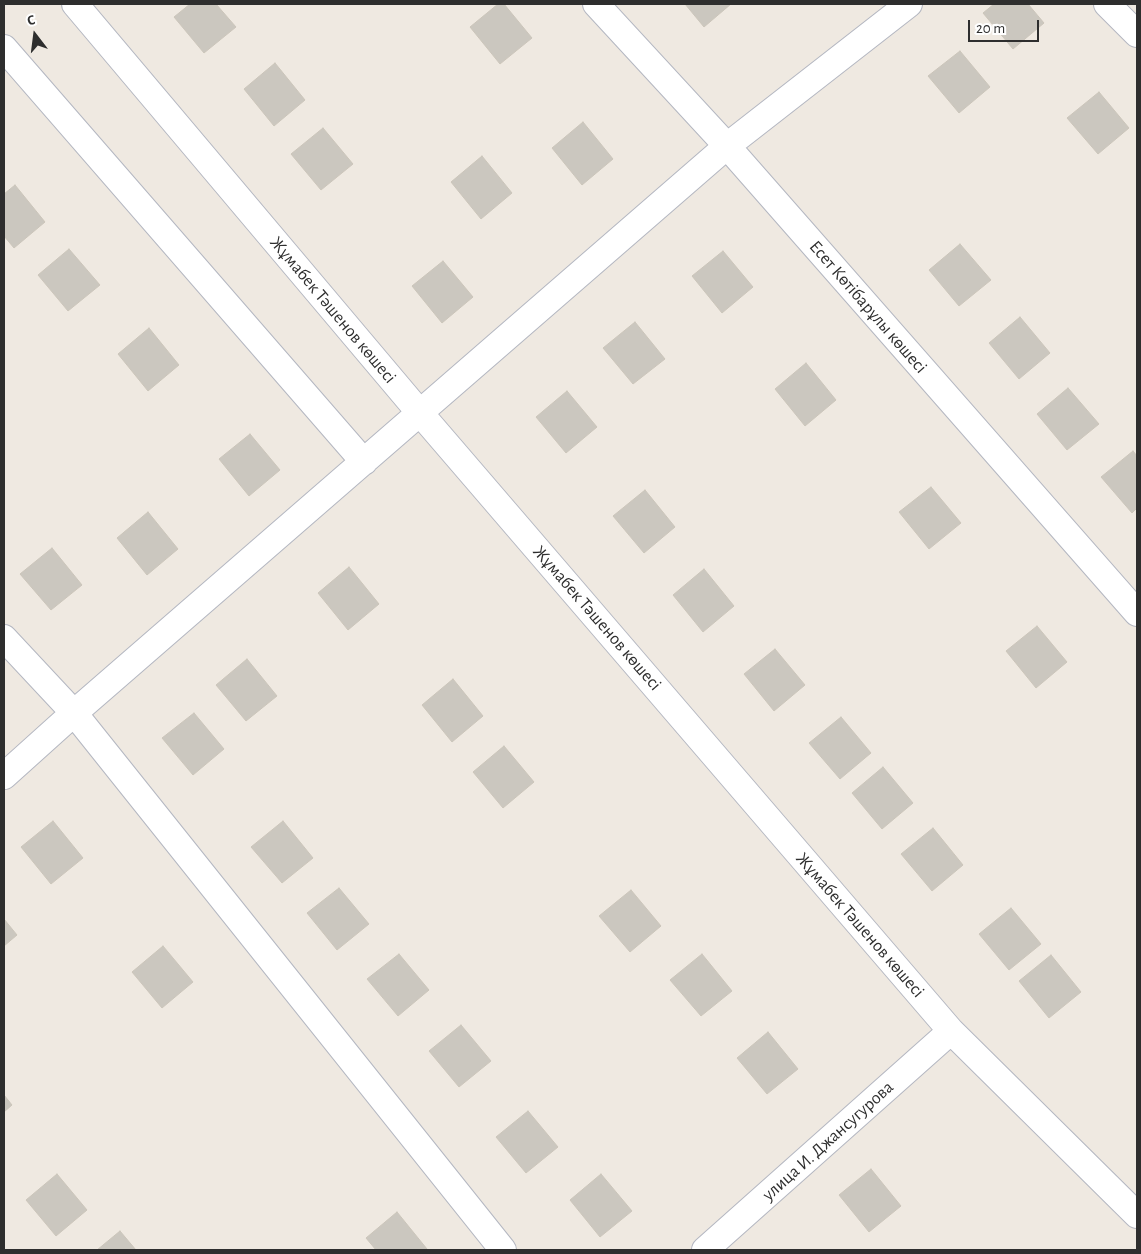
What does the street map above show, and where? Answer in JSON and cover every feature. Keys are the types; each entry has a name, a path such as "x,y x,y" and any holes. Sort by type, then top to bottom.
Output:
{"street":[{"name":"Жұмабек Тәшенов көшесі","path":"75,4 420,413 951,1031 1137,1215"},
{"name":"Есет Көтібарұлы көшесі","path":"596,4 726,146 1137,613"},
{"path":"4,776 726,146 909,4"},
{"path":"1107,4 1137,34"},
{"path":"4,48 364,462"},
{"path":"4,638 74,713 503,1250"},
{"name":"улица И. Джансугурова","path":"705,1250 951,1031"}],"building":[{"path":"190,4 216,4 236,27 204,53 174,17"},
{"path":"498,4 504,4 532,38 500,64 470,27"},
{"path":"685,4 731,4 704,27"},
{"path":"994,4 1028,4 1044,23 1013,49 983,13"},
{"path":"960,51 990,87 959,113 928,76"},
{"path":"275,63 305,100 274,126 244,89"},
{"path":"1099,92 1129,128 1098,154 1067,118"},
{"path":"583,122 613,159 582,185 552,148"},
{"path":"323,128 353,164 321,190 291,154"},
{"path":"482,156 512,193 481,219 451,182"},
{"path":"15,185 45,222 14,248 4,236 4,194"},
{"path":"960,244 991,280 959,306 929,270"},
{"path":"69,249 100,285 68,311 38,275"},
{"path":"723,251 753,287 722,313 692,276"},
{"path":"443,261 473,297 442,323 412,286"},
{"path":"1020,317 1050,353 1019,379 989,343"},
{"path":"635,322 665,359 633,384 603,348"},
{"path":"149,328 179,365 148,391 118,354"},
{"path":"806,363 836,400 805,426 775,389"},
{"path":"1068,388 1099,424 1067,450 1037,414"},
{"path":"567,391 597,427 566,453 536,417"},
{"path":"250,434 280,470 249,496 219,459"},
{"path":"1133,451 1137,456 1137,508 1132,513 1101,477"},
{"path":"931,487 961,523 929,549 899,512"},
{"path":"645,490 675,527 644,553 613,516"},
{"path":"148,512 178,549 147,575 117,538"},
{"path":"52,548 82,585 51,610 20,574"},
{"path":"349,567 379,604 348,630 318,593"},
{"path":"704,569 734,606 703,632 673,595"},
{"path":"1037,626 1067,662 1036,688 1006,651"},
{"path":"775,649 805,685 774,711 744,674"},
{"path":"247,659 277,696 246,721 216,685"},
{"path":"453,679 483,716 452,742 422,705"},
{"path":"194,713 224,749 193,775 162,738"},
{"path":"841,717 871,753 840,779 809,743"},
{"path":"504,746 534,782 503,808 473,772"},
{"path":"883,767 913,803 882,829 852,793"},
{"path":"53,821 83,858 51,884 21,847"},
{"path":"283,821 313,858 282,883 251,847"},
{"path":"933,828 963,865 932,891 901,854"},
{"path":"339,888 369,924 337,950 307,913"},
{"path":"631,890 661,926 630,952 599,916"},
{"path":"1011,908 1041,944 1009,970 979,934"},
{"path":"4,919 17,935 4,946"},
{"path":"163,946 193,982 162,1008 132,972"},
{"path":"399,954 429,990 398,1016 367,979"},
{"path":"702,954 732,991 701,1016 670,980"},
{"path":"1051,955 1081,992 1049,1018 1019,981"},
{"path":"461,1025 491,1061 459,1087 429,1051"},
{"path":"768,1032 798,1069 767,1094 737,1058"},
{"path":"4,1095 12,1105 4,1112"},
{"path":"528,1111 558,1147 526,1173 496,1137"},
{"path":"871,1169 901,1206 869,1232 839,1195"},
{"path":"57,1174 87,1210 56,1236 26,1200"},
{"path":"601,1174 632,1211 600,1237 570,1200"},
{"path":"397,1212 427,1249 376,1250 366,1238"},
{"path":"120,1231 136,1250 97,1250"}]}
